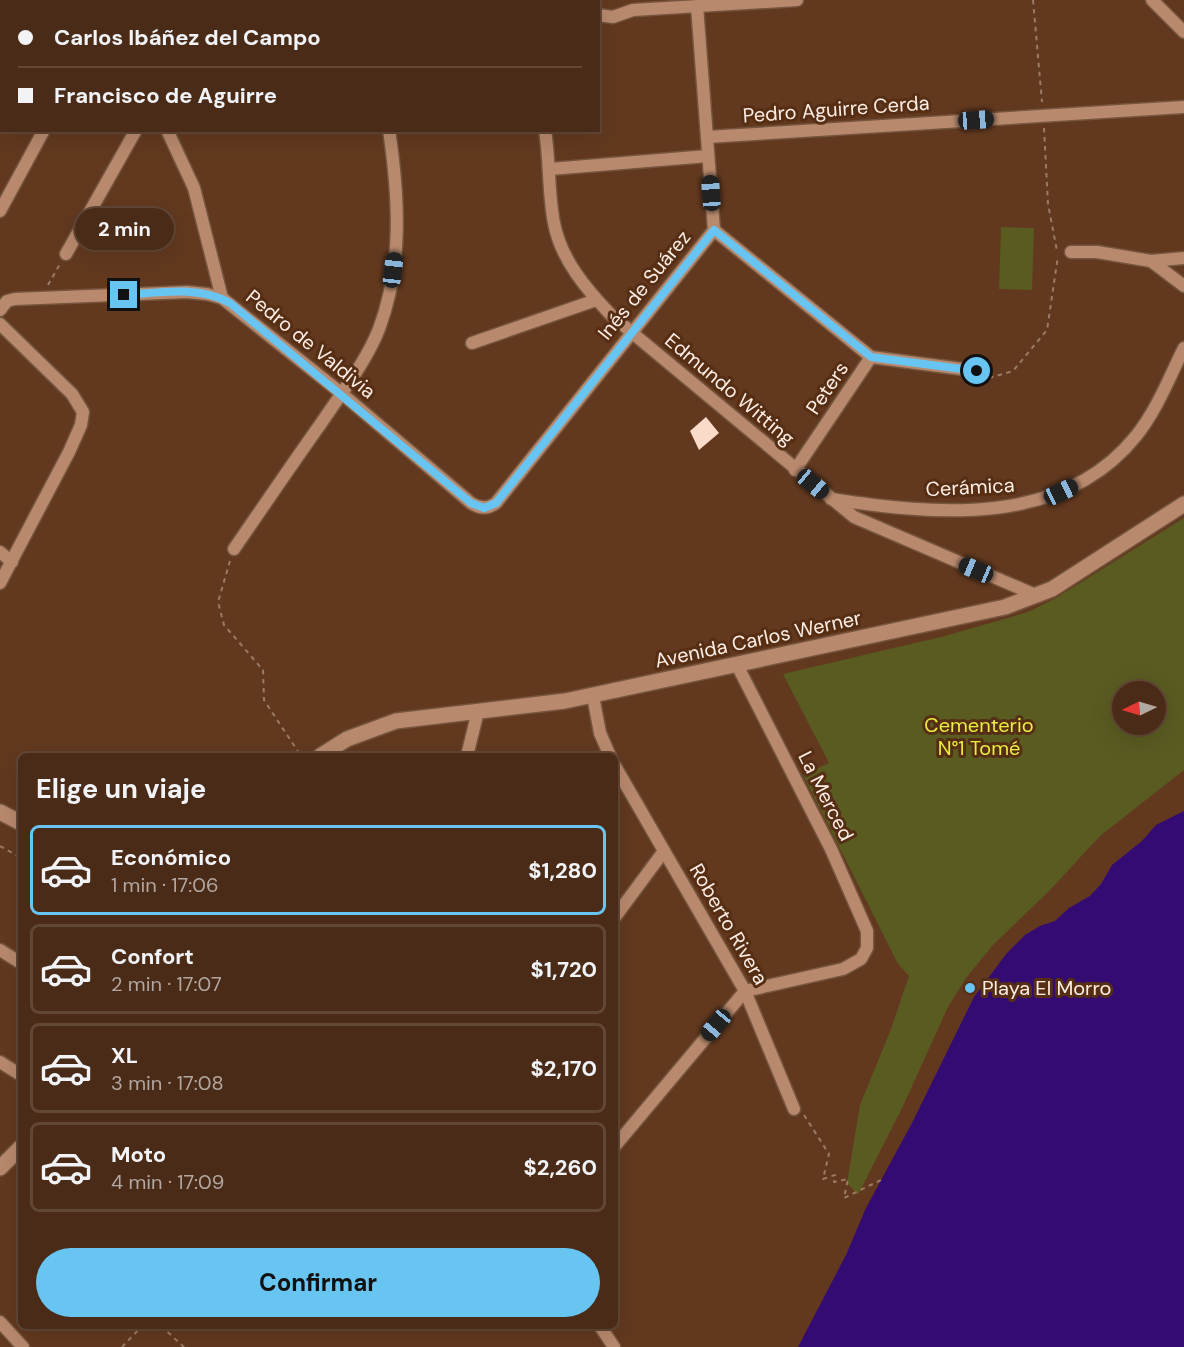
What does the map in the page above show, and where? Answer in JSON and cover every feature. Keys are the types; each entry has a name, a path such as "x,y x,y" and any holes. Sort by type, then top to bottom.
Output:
{"main road":[{"name":"Avenida Carlos Werner","path":"324,753 347,738 382,725 411,719 534,706 592,696 977,615 1038,596 1184,504"},
{"path":"0,812 18,821"},
{"path":"0,1168 18,1150"}],"street":[{"path":"600,15 613,17 634,5 697,6 797,0"},
{"path":"1152,0 1184,32"},
{"name":"Inés de Suárez","path":"484,508 496,503 714,230 697,6"},
{"name":"Pedro Aguirre Cerda","path":"707,137 1184,107"},
{"path":"0,211 43,132"},
{"path":"66,254 135,132"},
{"name":"Pedro de Valdivia","path":"168,132 194,188 222,298 341,393 471,503 484,508"},
{"path":"234,549 361,363 378,330 387,304 393,270 398,207 389,132"},
{"name":"Edmundo Witting","path":"545,132 552,214 560,245 571,266 597,300 795,470 862,522 1038,596"},
{"path":"550,169 708,156"},
{"path":"714,230 871,357 979,376"},
{"path":"1071,252 1112,253 1151,261 1184,258"},
{"path":"1151,261 1184,286"},
{"path":"0,310 11,299 187,292 222,298"},
{"path":"472,343 597,300"},
{"path":"0,324 72,394 83,412 81,425 72,445 0,583"},
{"name":"Cerámica","path":"830,499 914,509 973,510 1019,505 1061,492 1092,476 1126,448 1148,420 1184,348"},
{"name":"Peters","path":"795,470 871,357"},
{"path":"0,552 12,562"},
{"name":"La Merced","path":"737,665 831,849 867,931 867,948 856,963 843,969 745,991"},
{"path":"592,696 600,733 609,753"},
{"path":"468,753 478,711"},
{"name":"Roberto Rivera","path":"618,771 745,991 794,1109"},
{"path":"618,912 664,851"},
{"path":"0,950 18,961"},
{"path":"618,1142 745,991"},
{"path":"0,1062 18,1073"},
{"path":"0,1322 23,1347"},
{"path":"602,1329 614,1347"}],"path":[{"path":"979,376 1013,371 1047,330 1059,258 1047,204 1043,116 1033,0"},
{"path":"41,298 66,254"},
{"path":"234,549 218,602 224,625 263,670 264,700 299,753"},
{"path":"0,846 18,856"},
{"path":"794,1109 804,1114 829,1154 823,1179 835,1175 834,1182 848,1179 844,1198 881,1180"},
{"path":"122,1347 139,1329"},
{"path":"164,1329 184,1347"}],"green space":[{"path":"1001,227 1034,228 1032,290 999,289"},
{"name":"Cementerio N°1 Tomé","path":"1184,518 1184,770 1100,836 1050,890 993,945 966,978 948,1007 903,1106 858,1195 847,1183 860,1105 891,1029 909,976 898,964 803,775 829,763 783,674 945,636 1028,612 1056,598"}],"shaded area":[{"path":"1184,811 1184,1347 798,1347 974,997 1007,953 1025,935 1040,926 1055,921 1069,908 1090,896 1101,884 1112,865 1142,841 1156,825"}],"building":[{"path":"706,417 719,433 699,450 690,431"}],"place":[{"name":"Playa El Morro","path":"970,988"}],"route":[{"path":"124,295 187,292 222,298 341,393 471,503 484,508 496,503 714,230 871,357 977,371"}]}
